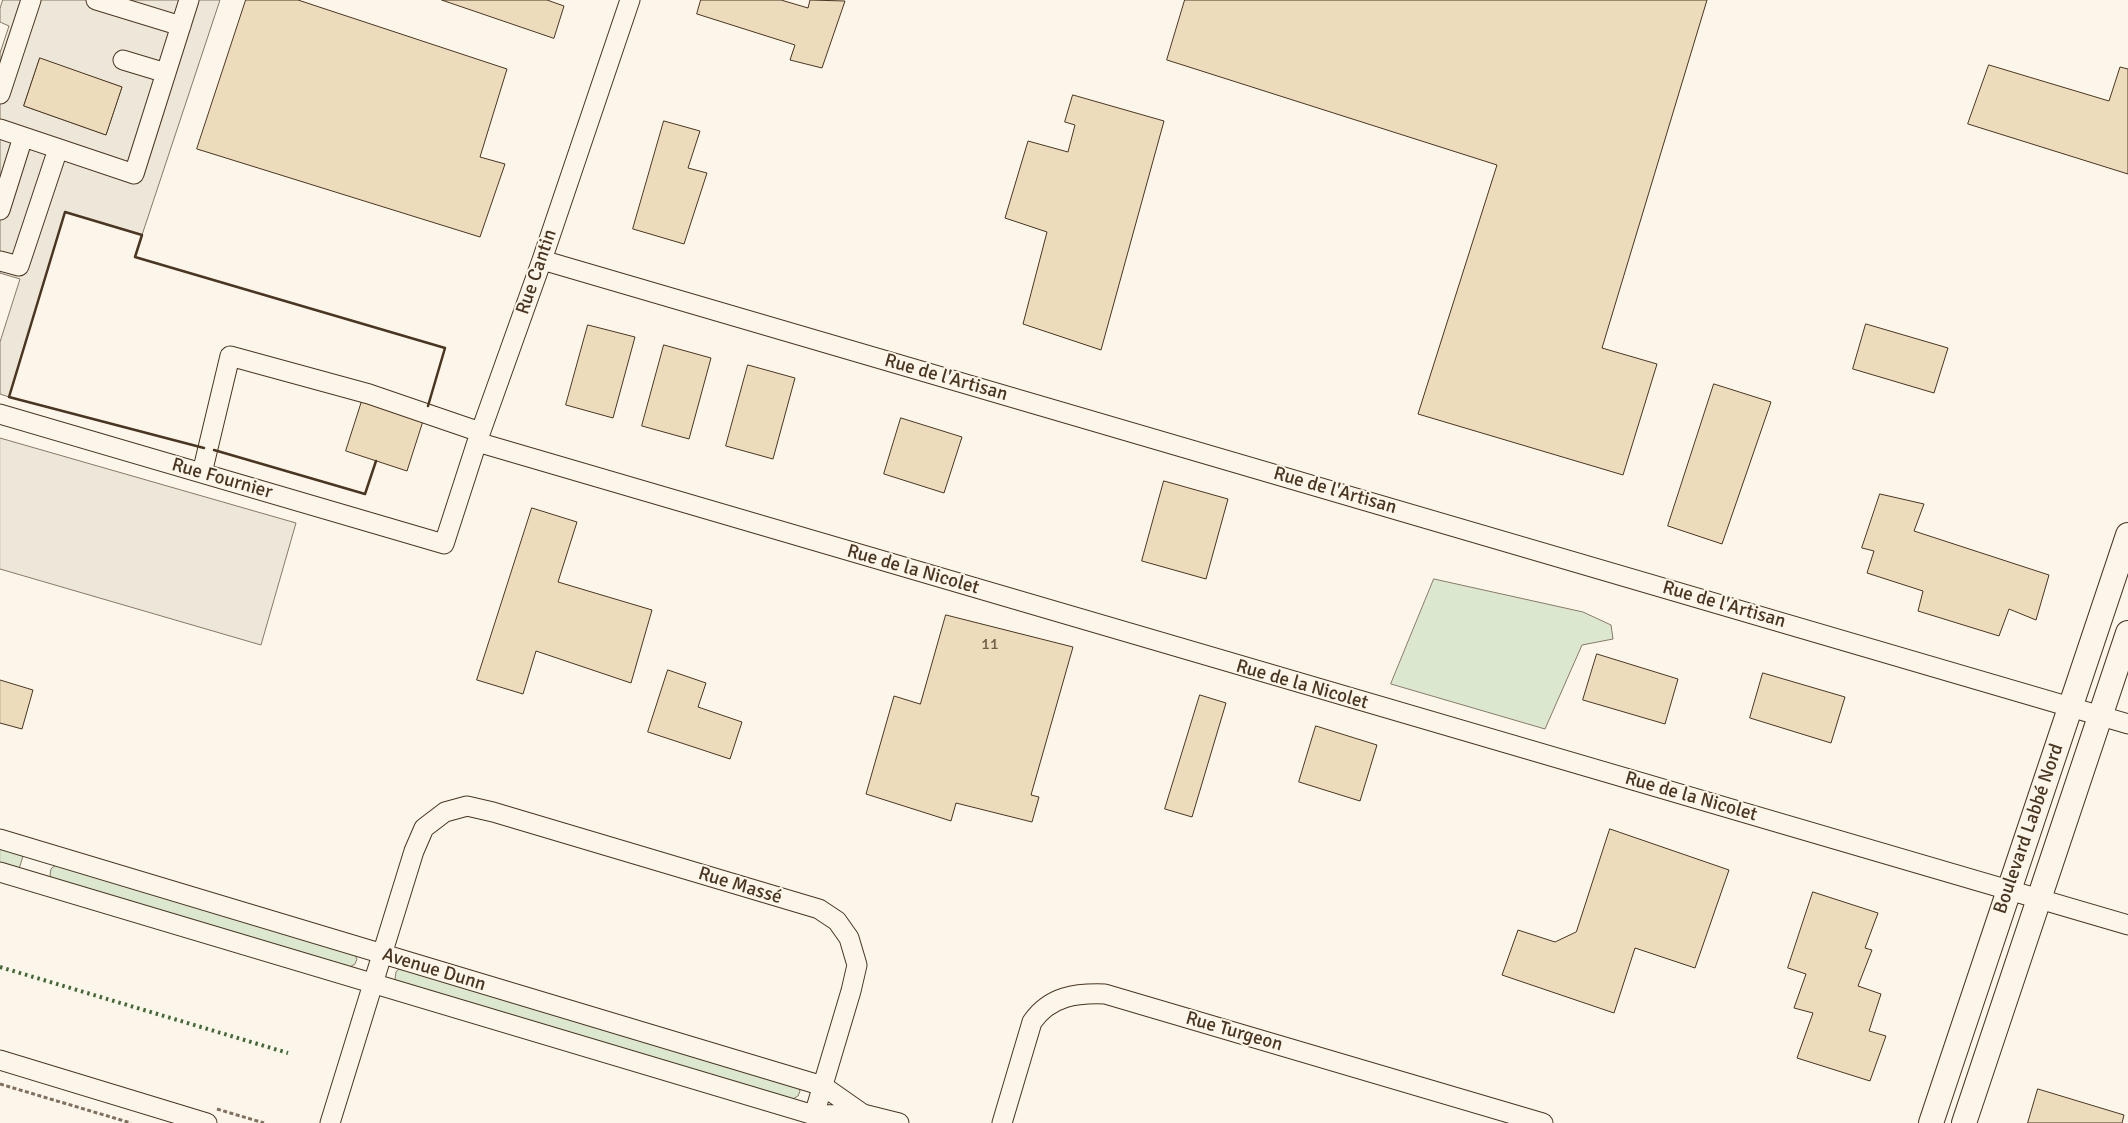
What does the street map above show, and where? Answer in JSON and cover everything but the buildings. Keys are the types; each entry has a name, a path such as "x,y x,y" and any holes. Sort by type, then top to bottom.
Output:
{"main road":[{"name":"Boulevard Labbé Nord","path":"1931,1123 2128,535"},
{"name":"Boulevard Labbé Nord","path":"1964,1123 2128,633"}],"street":[{"path":"0,94 31,0"},
{"path":"96,0 181,26"},
{"path":"0,129 134,174 189,0"},
{"name":"Rue Cantin","path":"444,544 478,437 542,260 630,0"},
{"path":"123,60 166,73"},
{"path":"0,210 23,137"},
{"path":"0,261 19,266 58,149"},
{"name":"Rue de l'Artisan","path":"542,260 2128,724"},
{"name":"Rue de la Nicolet","path":"202,473 230,356 370,394 478,437 2128,925"},
{"name":"Rue Fournier","path":"0,414 444,544"},
{"name":"Rue Massé","path":"382,955 414,851 424,828 445,812 466,806 493,812 819,910 837,921 849,938 856,965 851,991 814,1115"},
{"name":"Avenue Dunn","path":"0,839 823,1086 863,1114"},
{"path":"34,882 44,852"},
{"name":"Avenue Dunn","path":"0,872 814,1115 863,1114 899,1123"},
{"path":"330,1123 382,955"},
{"name":"Rue Turgeon","path":"1002,1123 1032,1022 1037,1014 1050,1004 1078,993 1105,994 1544,1123"},
{"path":"0,1060 207,1123"}],"path":[{"path":"0,1084 131,1123"}],"green space":[{"path":"1434,579 1583,612 1611,625 1613,639 1582,645 1545,729 1391,684"},
{"path":"0,846 24,853 19,869 0,863"},
{"path":"58,864 355,955 357,959 355,964 348,968 53,881 50,875 51,869"},
{"path":"402,967 798,1087 800,1091 798,1096 791,1100 398,984 395,979 396,972"}],"shaded area":[{"path":"3,0 220,0 142,235 65,212 9,397 0,394 0,342 20,279 0,273 0,53 9,26 0,22 0,9","holes":["40,59 122,87 106,135 24,106"]},
{"path":"0,438 296,523 261,645 0,569"}],"hedge":[{"path":"0,967 288,1053"}],"wall":[{"path":"204,448 9,397 65,212 142,235 135,257 445,348 428,406"},
{"path":"214,450 365,494 376,461"}]}
